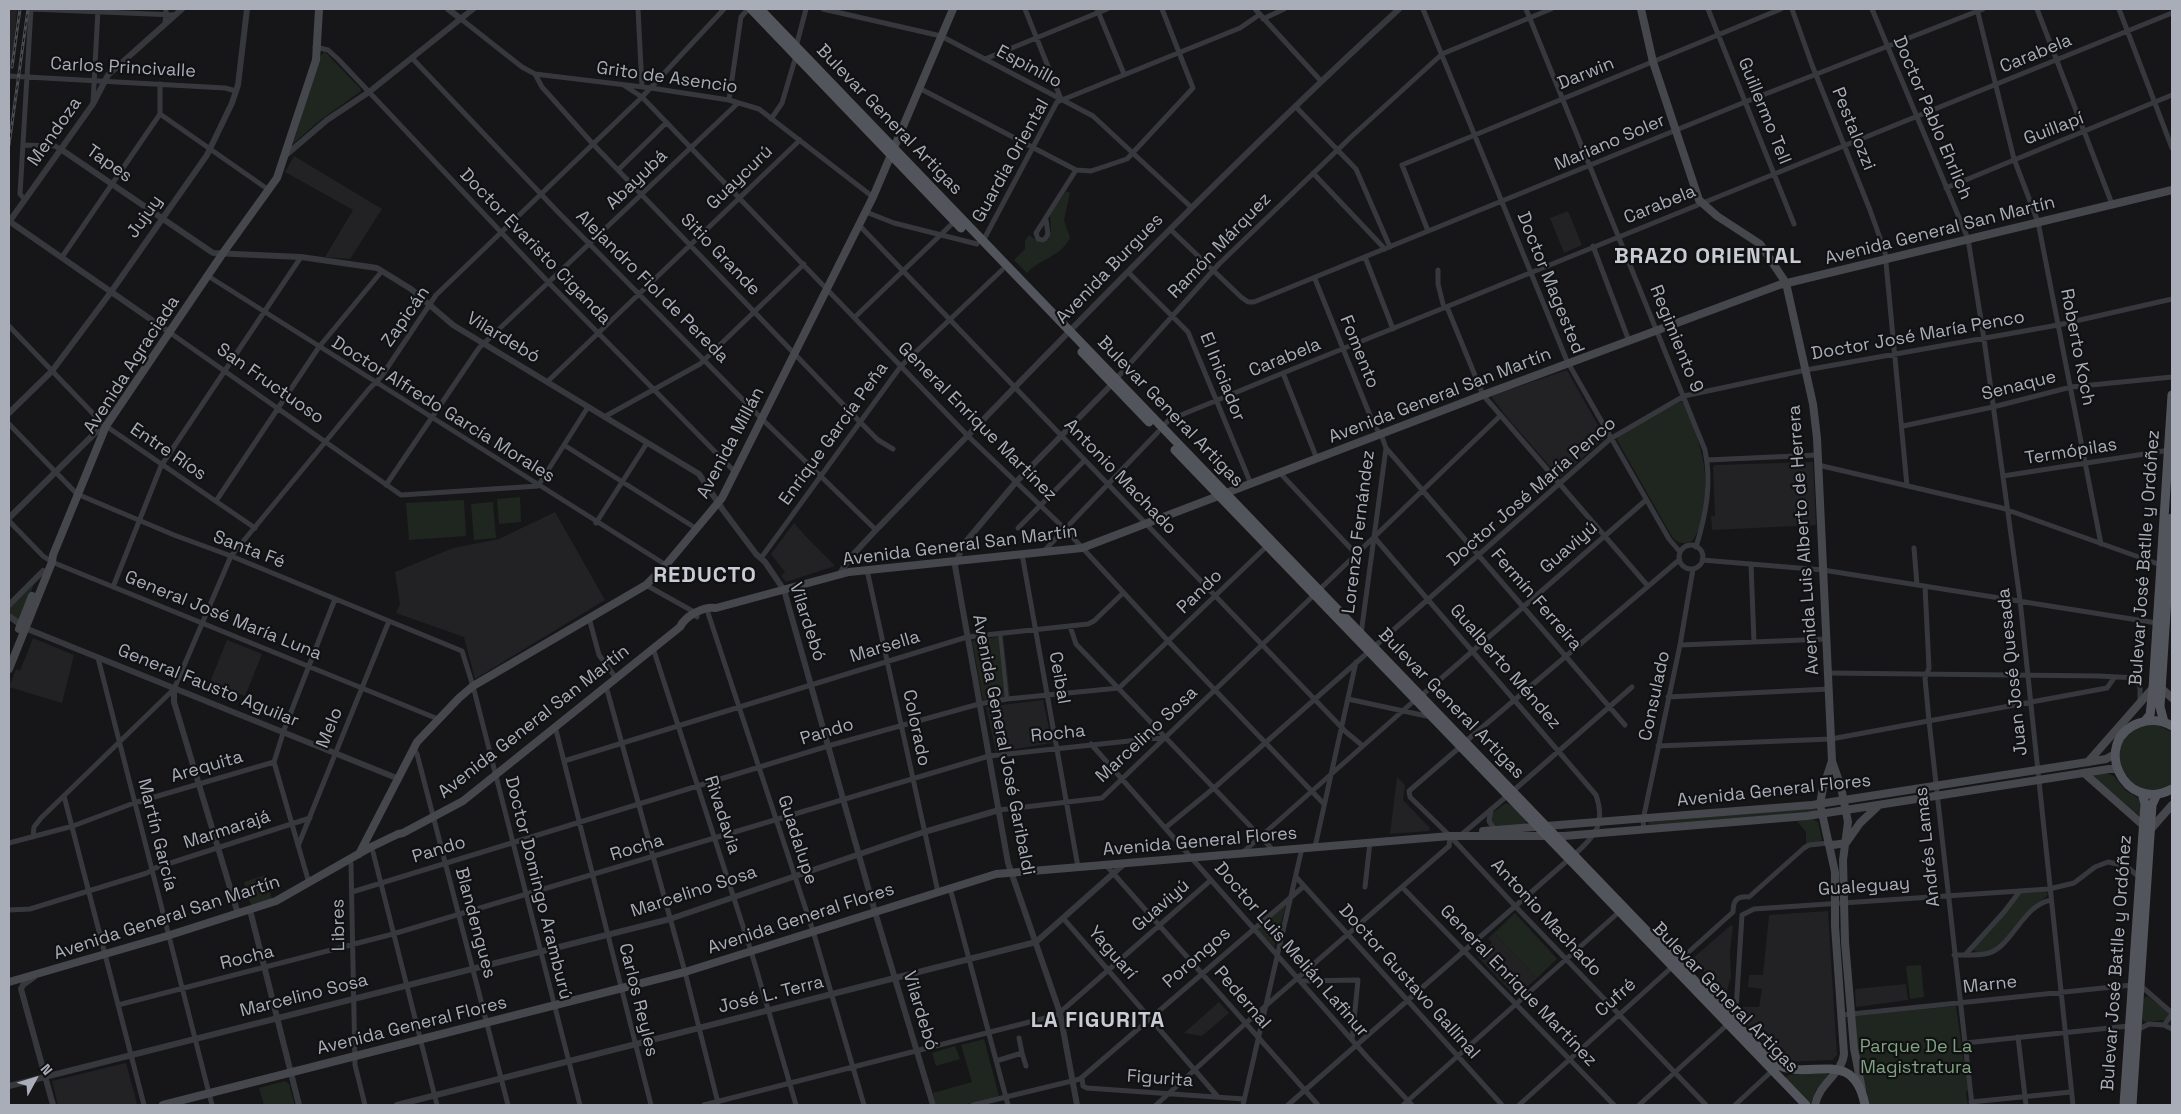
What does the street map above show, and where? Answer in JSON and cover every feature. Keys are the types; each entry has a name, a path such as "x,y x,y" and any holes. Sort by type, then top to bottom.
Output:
{"main road":[{"name":"Avenida Agraciada","path":"259,202 263,200 275,182 315,64 314,9"},
{"name":"Avenida Agraciada","path":"9,657 106,426 259,202 273,175 315,47 319,9"},
{"name":"Bulevar General Artigas","path":"749,9 796,51"},
{"name":"Bulevar General Artigas","path":"760,9 796,51 1776,1068 1806,1105"},
{"name":"Avenida Millán","path":"370,852 372,833 414,749 420,739 438,719 473,686 646,585 666,565 719,502 736,472 866,212 953,9"},
{"name":"Avenida Luis Alberto de Herrera","path":"1641,9 1653,62 1697,194 1702,203 1717,216 1760,244 1786,283 1806,370 1816,421 1832,761 1841,788 1848,822 1839,902"},
{"name":"Bulevar General Artigas","path":"893,152 955,221 980,242 1002,270 1068,334"},
{"name":"Avenida General San Martín","path":"10,982 250,910 276,901 331,872 338,871 398,834 463,801 680,627 681,623 712,607 716,608 850,572 1082,548 1380,434 1786,283 2172,190"},
{"name":"Bulevar José Batlle y Ordóñez","path":"2168,724 2160,713 2157,688 2157,623 2166,597 2161,565 2170,450 2172,395"},
{"name":"Bulevar General Artigas","path":"1223,495 1267,546 1361,634 1371,649"},
{"name":"Bulevar José Batlle y Ordóñez","path":"2145,721 2150,715 2157,688 2172,518"},
{"name":"Avenida Agraciada","path":"9,669 43,571 51,559"},
{"name":"Avenida General San Martín","path":"696,615 708,613 716,608"},
{"path":"2088,762 2140,702 2157,688 2172,698"},
{"name":"Bulevar General Artigas","path":"1418,698 1431,717 1463,744"},
{"name":"Bulevar José Batlle y Ordóñez","path":"2145,721 2168,724"},
{"path":"2145,721 2135,724 2123,734 2116,754 2117,769 2125,782 2142,793 2157,794 2172,789"},
{"name":"Avenida General Flores","path":"163,1105 685,972 996,874 1450,836 1495,830 1643,820 1820,804 2106,759 2116,754"},
{"name":"Avenida Luis Alberto de Herrera","path":"1832,761 1823,787 1820,804 1835,872 1839,902 1846,1015 1844,1057 1842,1064 1837,1070"},
{"name":"Avenida General Flores","path":"1461,835 1552,836 1596,834 1822,814 2117,769"},
{"path":"2084,773 2147,827"},
{"path":"1823,787 1833,784 1841,788"},
{"name":"Bulevar José Batlle y Ordóñez","path":"2124,1105 2133,1028 2147,827 2142,793"},
{"name":"Bulevar José Batlle y Ordóñez","path":"2136,985 2139,878 2147,827 2152,805 2157,794"},
{"name":"Avenida Luis Alberto de Herrera","path":"1846,843 1860,823 1880,805"},
{"name":"Bulevar José Batlle y Ordóñez","path":"2147,827 2172,805"},
{"name":"Avenida Millán","path":"360,854 368,836 372,833"},
{"name":"Cufré","path":"1828,842 1833,845 1846,843"},
{"name":"Avenida General San Martín","path":"331,872 336,866 360,854 370,852"},
{"name":"Bulevar General Artigas","path":"1575,858 1619,912 1675,965"},
{"name":"Avenida Luis Alberto de Herrera","path":"1846,1015 1865,1105"},
{"name":"Bulevar José Batlle y Ordóñez","path":"2132,1105 2133,1028"},
{"path":"1776,1068 1837,1070 1851,1076 1859,1083 1862,1090"},
{"path":"1815,1105 1820,1090 1837,1070"}],"street":[{"path":"25,200 20,194 31,9 166,12 175,15"},
{"name":"Mendoza","path":"9,221 62,150 93,104 104,81 112,71 182,9"},
{"name":"Jujuy","path":"9,413 52,371 111,292 210,150 236,91 247,9"},
{"name":"Grito de Asencio","path":"448,9 522,67 535,74 651,88 729,100 759,110 772,118 873,197"},
{"path":"285,156 327,120 369,92 473,9"},
{"path":"638,9 642,87"},
{"name":"Zapicán","path":"174,689 231,556 381,377 436,295 642,97 724,9"},
{"path":"729,100 741,17 749,9"},
{"path":"772,118 782,103 806,9"},
{"name":"Espinillo","path":"823,9 941,36 1097,118 1191,207"},
{"path":"1025,9 1061,99"},
{"path":"985,59 1098,11 1107,9"},
{"path":"919,88 1076,170 1091,171 1119,163 1133,153 1193,88 1162,9"},
{"path":"1255,9 1321,81"},
{"name":"Guardia Oriental","path":"980,242 1057,102 1284,9"},
{"name":"Avenida Burgues","path":"840,574 850,558 876,530 1191,207 1321,81 1399,9"},
{"name":"Doctor Magested","path":"1423,9 1568,364 1669,539 1680,552"},
{"name":"Regimiento 9","path":"1526,9 1700,434 1707,460 1707,505 1696,547"},
{"name":"Ramón Márquez","path":"956,561 963,545 1016,482 1114,382 1213,271 1337,150 1442,54 1552,9"},
{"name":"Guillermo Tell","path":"1708,9 1794,224"},
{"name":"Darwin","path":"1428,231 1402,165 1475,133 1781,9"},
{"name":"Pestalozzi","path":"1792,9 1816,75 1870,210 1886,260"},
{"name":"Doctor Pablo Ehrlich","path":"1872,9 1968,239"},
{"path":"2037,9 2112,204"},
{"path":"2119,9 2172,148"},
{"path":"93,104 98,10"},
{"name":"Mariano Soler","path":"1213,271 1240,297 1248,302 1254,302 1591,167 1745,102 1979,10"},
{"name":"Roberto Koch","path":"1979,10 2014,159 2038,222 2101,544"},
{"path":"1098,11 1124,74"},
{"path":"165,24 166,12"},
{"name":"Carabela","path":"1042,552 1109,485 1169,420 1446,308 1593,246 2058,61 2172,13"},
{"name":"Doctor Evaristo Ciganda","path":"315,47 328,50 549,283 736,472"},
{"name":"Alejandro Fiol de Pereda","path":"412,58 704,360 876,530"},
{"name":"Sitio Grande","path":"535,74 542,87 592,144 691,244 860,422 878,440 893,449"},
{"name":"Carlos Princivalle","path":"9,76 225,88 236,91"},
{"path":"62,257 160,114 160,84"},
{"name":"General Enrique Martínez","path":"625,86 642,97 828,288 968,436 1082,548 1168,642 1324,804"},
{"name":"Guillapí","path":"1946,188 2172,95"},
{"name":"Abayubá","path":"386,484 484,344 738,103"},
{"path":"1295,106 1356,169 1387,248"},
{"path":"160,114 266,188"},
{"path":"618,170 666,123"},
{"name":"Guaycurú","path":"547,382 800,140"},
{"name":"Tapes","path":"23,145 55,146 213,253 301,257"},
{"path":"1046,220 1076,170"},
{"path":"1313,174 1387,248"},
{"path":"866,212 894,223 980,242"},
{"name":"San Fructuoso","path":"9,221 401,495 538,486"},
{"path":"854,316 955,221"},
{"name":"Antonio Machado","path":"859,225 1341,727 1363,746"},
{"path":"1170,229 1213,271"},
{"name":"Juan José Quesada","path":"1968,239 1984,339 2020,600 2073,1105"},
{"path":"1593,246 1629,341"},
{"path":"113,587 162,464 301,257"},
{"name":"Vilardebó","path":"301,257 370,266 382,271 411,289 446,320 604,417 696,470 784,590 894,978 933,1105"},
{"path":"1365,257 1394,329"},
{"path":"1886,260 1903,426 1907,486"},
{"path":"604,417 704,360 804,264"},
{"name":"Enrique García Peña","path":"760,558 901,366 1002,270"},
{"path":"1438,270 1438,284 1446,308 1484,395 1500,416 1647,585"},
{"path":"216,501 319,347 382,271"},
{"name":"El Iniciador","path":"1128,272 1173,315 1190,335 1251,484"},
{"name":"Doctor Alfredo García Morales","path":"208,276 596,523 666,565"},
{"name":"Fomento","path":"1315,278 1373,423 1380,434"},
{"name":"Doctor José María Penco","path":"1165,828 1214,788 1610,439 1684,396 1806,370 2058,325 2172,299"},
{"name":"Entre Ríos","path":"9,326 106,426 255,528"},
{"path":"1283,373 1318,459"},
{"name":"Senaque","path":"1903,426 1992,407 2071,387 2172,377"},
{"path":"538,486 588,406"},
{"name":"Marcelino Sosa","path":"9,1086 670,918 924,832 999,810 1102,798 1500,416"},
{"name":"Santa Fé","path":"9,424 77,494 460,649"},
{"path":"9,519 95,433 106,426"},
{"name":"Lorenzo Fernández","path":"1361,634 1386,448 1380,434"},
{"path":"596,523 648,443"},
{"path":"564,445 697,528"},
{"name":"Fermín Ferreira","path":"1386,448 1625,725"},
{"name":"Termópilas","path":"2003,476 2170,450"},
{"path":"1707,460 1817,455"},
{"path":"1018,528 1085,460"},
{"path":"1818,466 2008,510 2161,565"},
{"path":"1280,473 1356,554"},
{"name":"Guaviyú","path":"1242,853 1402,711 1646,500"},
{"name":"General José María Luna","path":"9,519 51,559 113,587 438,719"},
{"name":"Gualberto Méndez","path":"1374,536 1596,795 1598,823 1596,834"},
{"name":"Pando","path":"352,892 828,746 979,704 1007,699 1119,688 1267,546"},
{"path":"1463,744 1647,585 1679,560 1680,552 1686,546 1696,547 1702,554 1702,560 1698,566 1693,568 1686,568 1679,560"},
{"path":"1914,548 1917,585"},
{"name":"Ceibal","path":"1022,554 1078,867"},
{"path":"850,558 850,572"},
{"path":"1702,560 1823,570 2157,623"},
{"name":"Avenida General José Garibaldi","path":"956,561 955,566 967,637 1010,872 1060,1013 1077,1105"},
{"path":"1751,564 1754,642"},
{"name":"Consulado","path":"1644,830 1643,820 1680,645 1693,568"},
{"name":"Colorado","path":"867,570 938,892"},
{"path":"9,605 43,571"},
{"path":"646,585 696,615"},
{"name":"Andrés Lamas","path":"1925,586 1929,668 1925,678 1936,796 1972,1104"},
{"name":"Marsella","path":"564,761 886,660 967,637 1088,624 1094,621 1123,594"},
{"path":"309,884 274,762 283,733 336,599"},
{"name":"Guadalupe","path":"708,613 813,931 864,1105"},
{"name":"General Fausto Aguilar","path":"9,616 23,627 399,779"},
{"path":"589,618 599,655 616,678"},
{"name":"Melo","path":"298,846 389,621"},
{"path":"1070,626 1076,644 1274,851"},
{"path":"1000,633 1007,699"},
{"path":"1680,645 1827,638"},
{"name":"Rivadavia","path":"653,648 751,951 796,1105"},
{"name":"Doctor Domingo Aramburú","path":"460,649 473,686 580,1105"},
{"name":"Martín García","path":"98,658 212,1105"},
{"path":"1315,847 1356,662"},
{"path":"1828,673 2137,678 2140,688 2140,702"},
{"path":"1658,746 1831,739 2106,688 2114,678"},
{"path":"606,686 685,972 718,1104"},
{"path":"1461,835 1632,687"},
{"path":"33,837 36,823 174,689"},
{"path":"174,689 174,702 238,914"},
{"path":"1668,697 1829,689"},
{"path":"165,698 170,698 174,702"},
{"path":"1348,699 1431,717"},
{"name":"Carlos Reyles","path":"555,726 651,1105"},
{"name":"Rocha","path":"118,1005 393,934 654,858 844,798 989,756 1166,737"},
{"name":"Doctor Luis Melián Lafinur","path":"1091,744 1408,1104"},
{"name":"Antonio Machado","path":"1463,744 1410,791 1410,797 1450,836 1619,1016 1706,1105"},
{"name":"Blandengues","path":"414,749 417,754 508,1105"},
{"name":"Arequita","path":"9,844 72,826 134,803 274,762"},
{"path":"64,796 144,1105"},
{"path":"1491,809 1488,821 1495,830"},
{"name":"Marmarajá","path":"9,910 30,909 89,891 310,818"},
{"path":"1288,1105 1354,1043 1575,858 1596,834"},
{"path":"1156,1105 1265,1006 1298,980 1449,846 1450,836"},
{"path":"1366,887 1370,842"},
{"name":"Cufré","path":"1519,1105 1733,912 1733,905 1736,899 1742,896 1749,897 1804,848 1809,845 1828,842"},
{"path":"1242,1105 1302,848"},
{"path":"370,852 380,883 437,1105"},
{"name":"Gualeguay","path":"1742,915 1754,909 2049,889 2074,883 2095,867 2108,862 2126,866 2139,878"},
{"name":"José L. Terra","path":"397,1105 1036,942 1125,863"},
{"name":"Libres","path":"351,864 355,1056 365,1105"},
{"name":"Pedernal","path":"1105,864 1318,1105"},
{"name":"Doctor Gustavo Gallinal","path":"1296,877 1406,1001 1502,1105"},
{"name":"Guaviyú","path":"1060,1013 1211,880"},
{"name":"Porongos","path":"973,1105 1082,1078 1253,928 1304,886"},
{"name":"General Enrique Martínez","path":"1402,887 1614,1105"},
{"path":"950,888 1008,1105"},
{"path":"1965,955 2004,912 2020,891"},
{"path":"1749,897 1754,909"},
{"path":"1954,955 1989,953 1997,949 2030,912 2042,902 2051,900"},
{"path":"250,910 299,1105"},
{"path":"1408,1104 1457,1057 1619,912"},
{"path":"1639,1105 1730,1022 1736,1010 1742,915 1733,912"},
{"name":"Yaguarí","path":"1063,918 1218,1097"},
{"name":"Avenida General San Martín","path":"22,987 37,975"},
{"path":"1298,980 1358,980 1354,1043"},
{"path":"10,982 22,987 53,1105"},
{"path":"2136,985 2172,1013 2164,1025"},
{"name":"Marne","path":"1846,1015 2136,985"},
{"path":"704,1105 718,1104 852,1067 1057,1016 1060,1013"},
{"path":"1965,1043 2065,1032 2133,1028 2149,1024 2164,1025 2172,1029"},
{"path":"2018,1037 2026,1105"},
{"path":"1019,1038 1026,1066"},
{"path":"996,1061 1022,1053"},
{"path":"1735,1105 1776,1068"},
{"name":"Figurita","path":"1082,1078 1083,1086 1086,1088 1244,1099"},
{"path":"1972,1104 2071,1092"}],"shaded area":[{"path":"9,9 17,9 9,97"},
{"path":"294,156 382,209 350,259 325,257 353,210 285,172"},
{"path":"1568,211 1582,245 1564,253 1550,218"},
{"path":"1567,370 1605,438 1560,478 1505,415 1491,396"},
{"path":"1813,462 1816,525 1712,530 1711,516 1715,516 1713,467 1715,465"},
{"path":"555,512 605,600 475,679 464,637 396,613 400,604 395,572 453,548 499,539"},
{"path":"794,523 835,566 786,582 781,576 785,572 771,554"},
{"path":"33,638 74,655 62,703 9,687 16,669 20,671"},
{"path":"227,640 262,654 245,696 210,682"},
{"path":"1043,700 1052,743 996,752 986,707"},
{"path":"1397,777 1405,785 1403,800 1430,828 1429,831 1390,834"},
{"path":"1828,911 1837,1055 1832,1060 1785,1062 1742,1020 1742,1007 1759,1007 1762,989 1748,987 1749,975 1763,975 1769,915"},
{"path":"1731,925 1733,926 1730,952 1731,976 1726,995 1692,959"},
{"path":"1494,933 1537,978 1516,997 1478,957 1492,943 1488,938"},
{"path":"1906,984 1908,1000 1856,1007 1855,989"},
{"path":"1219,1002 1229,1013 1202,1036 1184,1033"},
{"path":"126,1063 137,1104 58,1105 52,1081"}],"green space":[{"path":"325,52 361,91 319,121 293,144 319,57"},
{"path":"1066,191 1070,193 1064,220 1070,238 1061,250 1027,273 1014,260 1025,249 1025,241 1029,235 1040,243 1048,240 1051,231 1050,215"},
{"path":"1681,401 1695,431 1703,459 1706,487 1705,501 1697,532 1692,541 1685,543 1675,540 1671,535 1617,440 1618,436"},
{"path":"520,497 521,522 499,524 497,499"},
{"path":"464,500 466,536 409,540 406,503"},
{"path":"493,502 496,538 474,540 471,504"},
{"path":"34,584 21,619 18,620 9,612 9,608"},
{"path":"1003,636 1010,696 983,700 972,641"},
{"path":"2157,725 2172,732 2172,784 2155,791 2140,789 2129,779 2122,766 2120,751 2125,737 2137,728"},
{"path":"2106,773 2114,776 2125,790 2138,798 2141,804 2140,816 2091,776"},
{"path":"1506,803 1512,806 1526,820 1526,824 1496,827 1491,823 1492,813"},
{"path":"1815,808 1817,810 1815,812 1648,825 1649,822"},
{"path":"1813,819 1818,822 1822,840 1806,843 1806,832 1797,821"},
{"path":"265,875 272,899 251,905 244,882"},
{"path":"2046,892 2048,894 2046,897 2024,915 1996,947 1990,951 1974,951 1973,949 2021,893"},
{"path":"1287,902 1274,947 1256,928"},
{"path":"1515,913 1557,959 1537,978 1494,933"},
{"path":"1921,965 1924,997 1910,999 1906,966"},
{"path":"2147,996 2168,1012 2169,1015 2165,1020 2145,1022 2143,1020 2143,999"},
{"name":"Parque De La Magistratura","path":"1956,1006 1968,1090 1966,1093 1968,1105 1868,1105 1857,1049 1855,1016"},
{"path":"984,1039 999,1096 964,1105 936,1105 933,1093 972,1082 961,1045"},
{"path":"955,1046 960,1059 936,1066 932,1053"},
{"path":"1827,1073 1828,1075 1816,1090 1810,1105 1785,1078 1789,1075"},
{"path":"285,1081 289,1084 295,1105 264,1105 259,1088"}],"railway":[{"path":"12,67 20,9"},
{"path":"9,145 28,9"}],"district":[{"name":"BRAZO ORIENTAL","path":"1708,257"},
{"name":"REDUCTO","path":"705,576"},
{"name":"LA FIGURITA","path":"1098,1021"}]}
